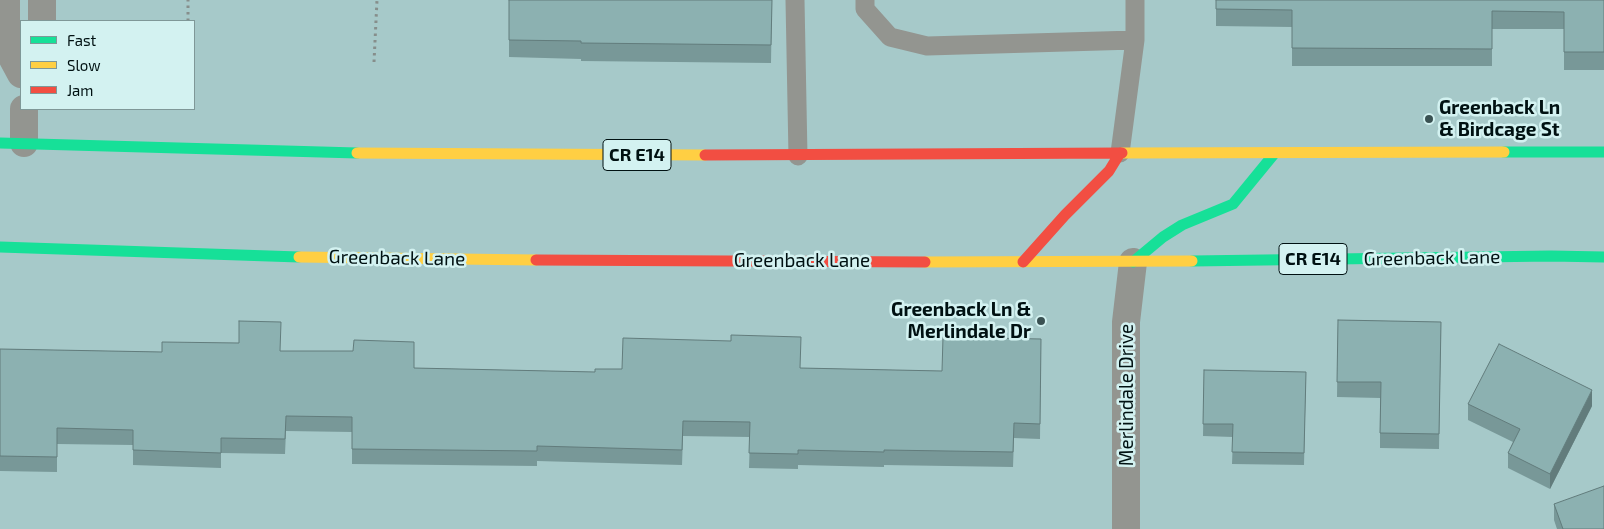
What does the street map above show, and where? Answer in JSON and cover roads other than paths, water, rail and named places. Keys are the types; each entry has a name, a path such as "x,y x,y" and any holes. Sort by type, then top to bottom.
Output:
{"main road":[{"name":"CR E14","path":"12,143 341,153 798,156 1604,152"},
{"path":"1023,262 1108,171 1120,153"},
{"path":"1133,262 1163,237 1182,225 1233,204 1274,154"},
{"name":"Greenback Lane","path":"0,247 342,258 794,262 1133,262 1551,256 1604,257"}],"street":[{"path":"6,0 6,46 20,72"},
{"path":"42,0 42,20"},
{"path":"12,143 24,110"},
{"name":"Merlindale Drive","path":"1126,529 1126,322 1133,262"}],"lane":[{"path":"795,0 798,156"},
{"path":"865,0 865,9 890,37 928,46 1135,40"},
{"path":"1120,153 1135,40 1135,0"}],"place":[{"name":"Greenback Ln & Birdcage St","path":"1429,119"},
{"name":"Greenback Ln & Merlindale Dr","path":"1041,321"}]}
